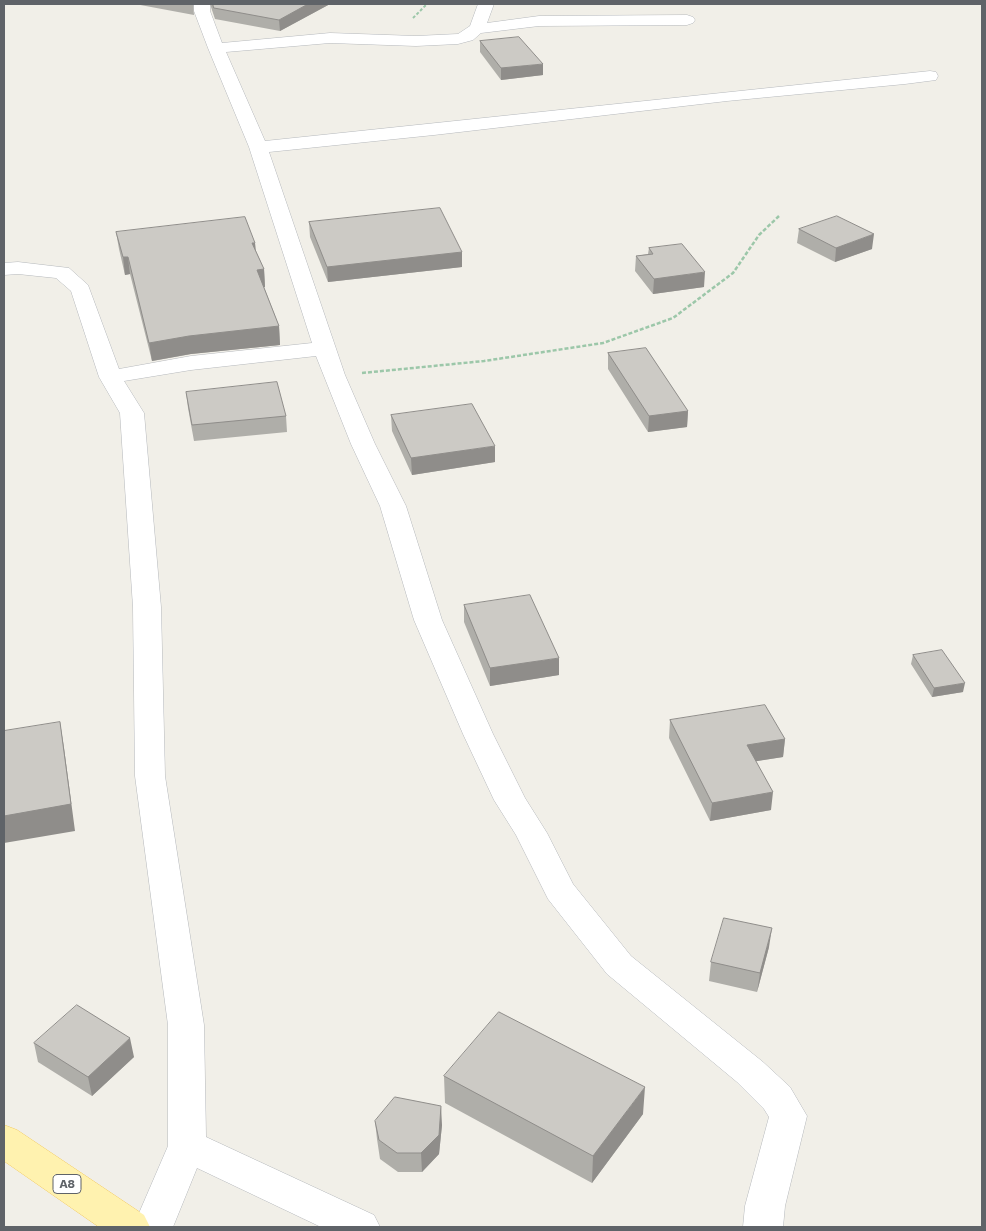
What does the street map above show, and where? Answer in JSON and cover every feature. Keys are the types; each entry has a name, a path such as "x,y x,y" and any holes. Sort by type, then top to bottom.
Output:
{"main road":[{"name":"A8","path":"4,1141 130,1227"}],"street":[{"path":"202,4 202,11 216,48 258,147 334,375 363,444 393,506 428,620 474,725 510,800 531,833 560,891 618,965 750,1072 777,1098 788,1116 765,1206 763,1227"},
{"path":"216,48 330,38 416,41 458,39 467,37 476,29 486,4"},
{"path":"476,29 539,22 687,20"},
{"path":"258,147 423,132 729,96 930,76"},
{"path":"4,269 18,268 62,272 81,289 110,377 132,414 147,607 150,776 186,1025 187,1146 153,1227"},
{"path":"110,377 191,364 325,348"},
{"path":"187,1146 360,1227"}],"path":[{"path":"412,19 427,4"},
{"path":"334,375 484,361 603,343 673,318 733,272 759,235 779,216"}],"building":[{"path":"213,4 308,4 279,20 214,8"},
{"path":"519,37 543,64 501,68 480,41"},
{"path":"440,208 462,252 327,267 309,222"},
{"path":"837,216 874,234 836,248 799,229"},
{"path":"245,217 255,243 252,243 264,269 257,270 279,326 189,336 149,343 128,257 123,257 116,232"},
{"path":"682,244 705,272 654,279 636,256 653,254 649,248"},
{"path":"646,348 688,411 649,416 608,353"},
{"path":"277,382 286,416 192,425 186,392"},
{"path":"472,404 495,446 411,458 391,415"},
{"path":"530,595 559,658 490,668 464,605"},
{"path":"942,650 965,683 934,688 913,655"},
{"path":"765,705 785,739 747,745 773,792 712,803 670,720"},
{"path":"60,722 71,804 4,816 4,731"},
{"path":"724,918 772,928 760,973 711,962"},
{"path":"77,1005 130,1038 88,1077 34,1043"},
{"path":"499,1012 645,1087 593,1156 444,1076"},
{"path":"395,1097 441,1106 439,1135 421,1153 397,1153 379,1140 375,1121"}]}
